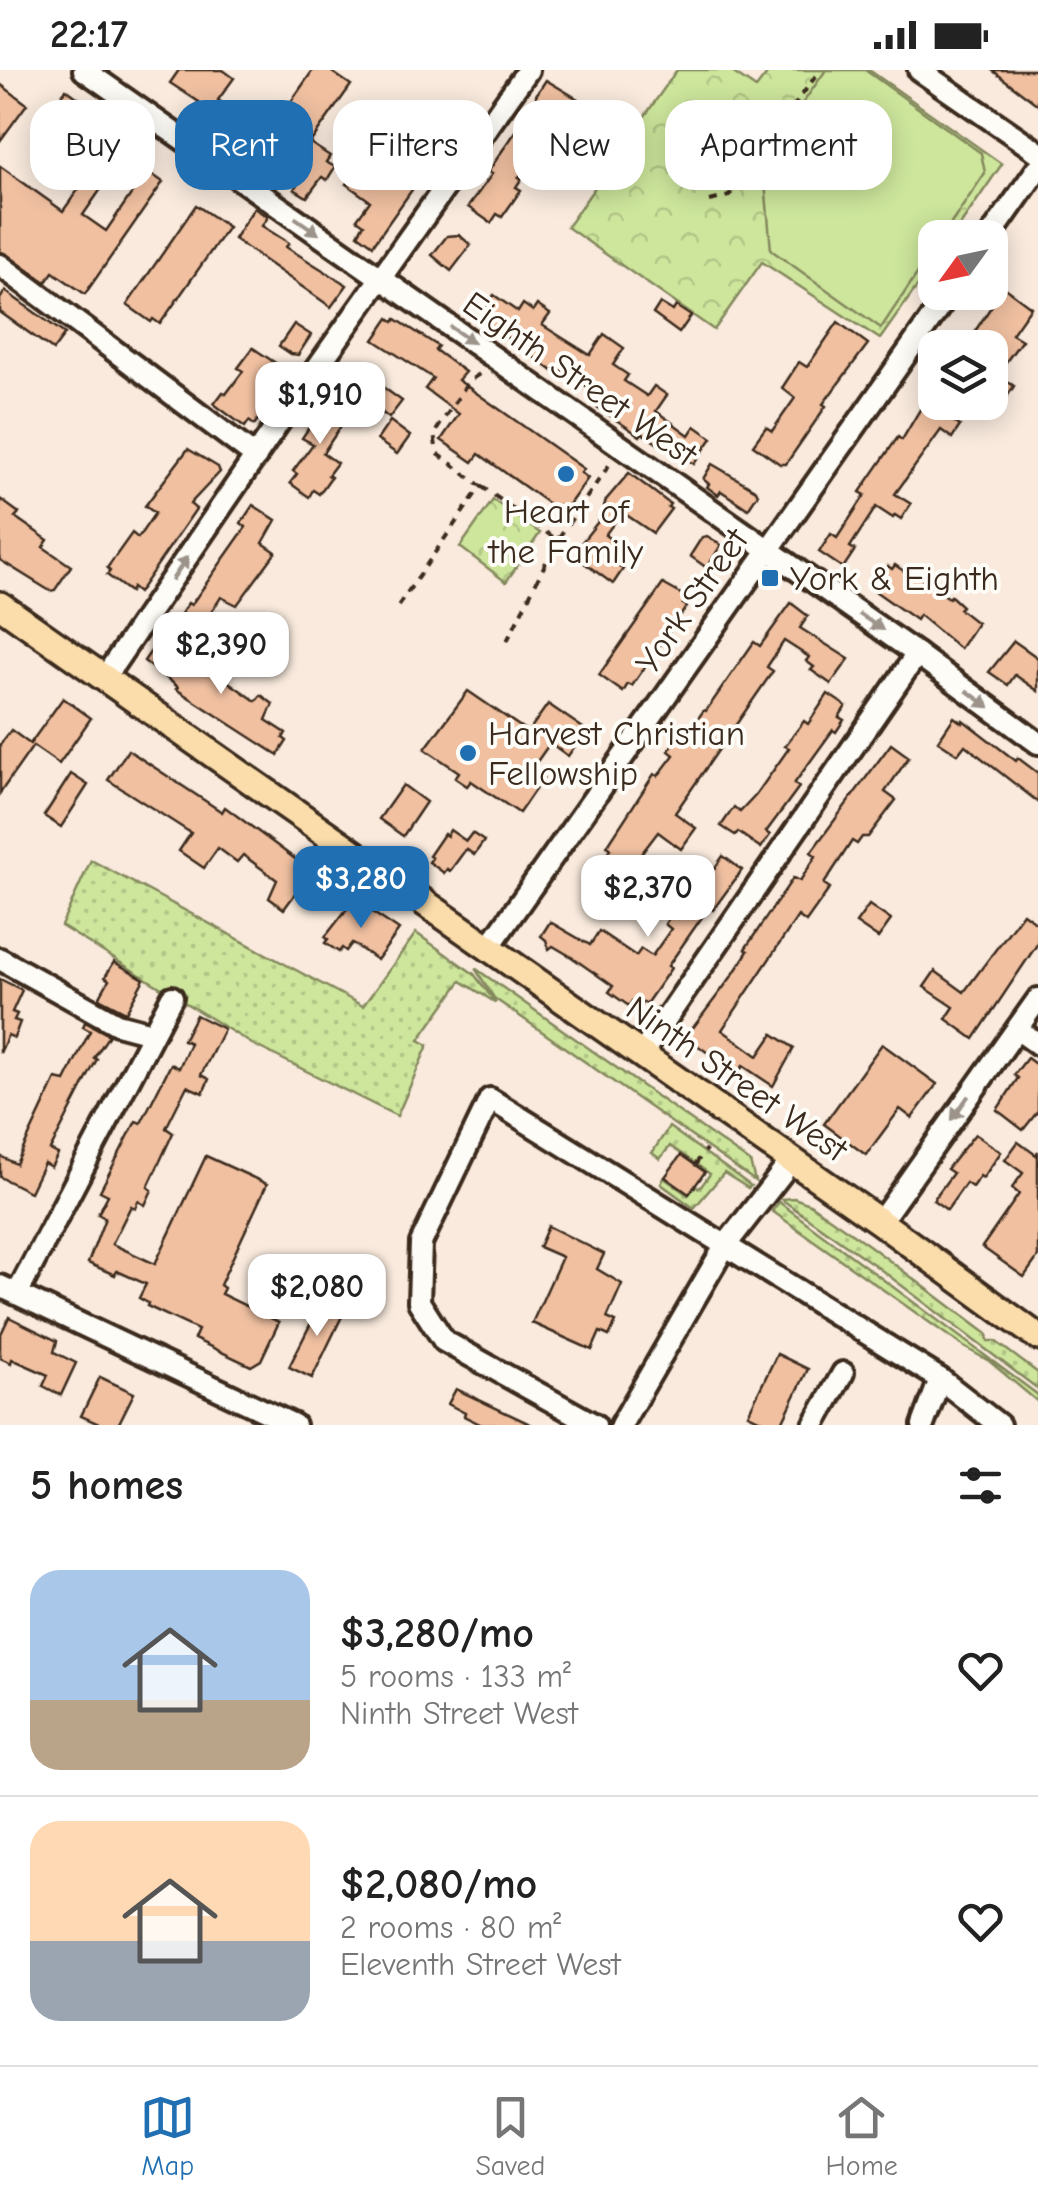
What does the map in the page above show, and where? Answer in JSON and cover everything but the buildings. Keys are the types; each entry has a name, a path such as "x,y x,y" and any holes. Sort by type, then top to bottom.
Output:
{"main road":[{"name":"Ninth Street West","path":"0,605 1038,1337"}],"street":[{"name":"Eighth Street West","path":"84,70 918,654 1038,743"},
{"path":"105,677 528,70"},
{"path":"919,70 1038,152"},
{"path":"1002,220 1038,168"},
{"path":"0,265 256,457"},
{"name":"York Street","path":"489,947 937,310"},
{"path":"641,1055 918,654"},
{"path":"0,959 117,1024 151,1032"},
{"path":"172,997 9,1290 294,1425"},
{"path":"880,1222 1038,999"},
{"path":"1016,1029 1038,1044"},
{"path":"594,1425 444,1341 420,1302 421,1243 490,1099 940,1379 999,1425"},
{"path":"621,1425 726,1246 792,1160"},
{"path":"814,1425 842,1373"},
{"path":"923,1425 940,1379"}],"path":[{"path":"710,201 729,196 820,70"},
{"path":"495,358 490,367 469,381 434,434 437,452 556,540"},
{"path":"507,641 556,540 621,448"},
{"path":"398,606 480,486"},
{"path":"696,1165 706,1149"}],"green space":[{"path":"677,70 729,70 756,88 770,70 869,70 1002,164 964,220 918,220 918,285 880,339 762,262 714,330 567,227 593,190 645,190 645,116"},
{"path":"826,70 865,70 981,153 985,173 953,220 918,220 918,272 881,328 771,250 766,190 892,190 892,100 805,100"},
{"path":"493,500 540,533 506,582 460,547"},
{"path":"91,860 363,1006 416,933 474,974 496,1003 461,981 419,1040 428,1045 397,1116 252,1044 61,926"},
{"path":"475,968 750,1162 755,1181 494,998"},
{"path":"669,1127 751,1186 748,1188 724,1173 694,1208 661,1184 664,1178 688,1195 695,1186 700,1188 710,1174 670,1146 660,1159 652,1153"},
{"path":"794,1198 810,1204 870,1246 987,1334 988,1341 995,1341 1038,1373 1038,1389 781,1199"},
{"path":"779,1202 1038,1395 1038,1402 989,1361 772,1211"}],"place":[{"name":"Heart of the Family","path":"566,474"},
{"name":"York & Eighth","path":"770,578"},
{"name":"Harvest Christian Fellowship","path":"468,753"}]}
